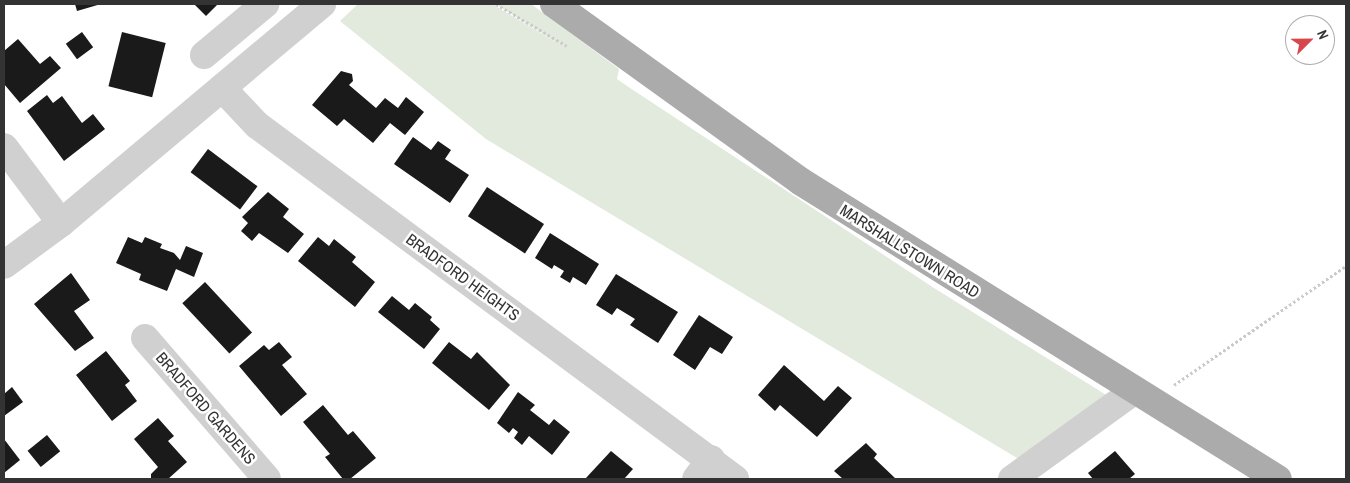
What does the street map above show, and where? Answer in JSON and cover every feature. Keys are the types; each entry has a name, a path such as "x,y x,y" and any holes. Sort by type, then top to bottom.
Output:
{"main road":[{"name":"MARSHALLSTOWN ROAD","path":"554,4 800,182 1278,479"}],"street":[{"path":"204,55 265,4"},
{"path":"4,265 61,223 322,4"},
{"name":"BRADFORD HEIGHTS","path":"222,88 257,124 703,469 735,479"},
{"path":"4,147 61,223"},
{"name":"BRADFORD GARDENS","path":"145,338 267,479"},
{"path":"1012,479 1144,397"}],"path":[{"path":"1144,397 1177,382 1346,266"}],"shaded area":[{"path":"358,4 492,4 564,47 495,4 531,4 619,69 617,79 630,88 934,288 1108,396 1017,458 486,139 340,21"}],"building":[{"path":"75,4 101,4 77,11"},
{"path":"194,4 218,4 206,16"},
{"path":"82,32 93,47 77,59 66,44"},
{"path":"122,32 166,43 152,97 108,86"},
{"path":"18,39 40,64 50,56 61,68 20,103 4,84 4,51"},
{"path":"341,71 352,74 353,81 349,85 376,108 385,98 398,108 406,97 424,112 405,135 390,123 373,143 344,119 337,126 312,105"},
{"path":"47,95 53,103 62,96 82,123 93,114 105,129 64,161 27,111"},
{"path":"413,137 431,150 438,141 451,150 445,159 469,175 450,203 394,164"},
{"path":"208,149 258,186 240,209 191,172"},
{"path":"487,187 544,224 525,253 468,216"},
{"path":"268,192 289,209 283,217 304,234 288,253 259,233 252,241 241,231 248,223 242,217"},
{"path":"550,233 599,264 586,285 573,277 570,283 560,277 564,271 554,265 552,269 535,258"},
{"path":"128,237 142,243 145,237 162,244 160,248 174,253 180,260 186,246 203,253 194,277 176,269 167,291 139,280 141,274 116,263"},
{"path":"318,237 329,246 334,239 356,257 352,262 375,282 355,307 298,261"},
{"path":"71,273 90,300 74,311 94,338 75,351 34,304"},
{"path":"616,274 678,312 658,343 630,325 635,319 617,308 612,315 596,305"},
{"path":"205,282 252,332 229,354 182,303"},
{"path":"392,296 409,310 415,303 432,317 430,320 440,329 424,349 378,312"},
{"path":"699,315 733,337 722,354 710,347 695,370 673,355"},
{"path":"279,342 292,357 282,365 307,394 281,416 239,366 264,345 269,350"},
{"path":"449,342 471,359 477,352 510,385 489,410 432,363"},
{"path":"106,351 130,381 125,385 137,401 112,421 76,375"},
{"path":"784,365 824,401 838,386 852,398 817,437 780,405 775,411 758,395"},
{"path":"12,387 23,402 4,416 4,394"},
{"path":"518,392 535,405 530,410 549,425 554,419 570,432 552,455 529,436 522,445 514,438 518,432 513,428 509,433 497,423"},
{"path":"323,405 348,435 353,431 376,458 350,479 343,479 325,457 330,454 303,422"},
{"path":"158,418 174,436 168,441 187,462 168,479 151,478 151,474 158,467 134,439"},
{"path":"47,435 60,451 41,467 28,451"},
{"path":"4,439 20,460 4,473"},
{"path":"866,443 877,454 874,458 896,479 843,479 834,471"},
{"path":"611,451 633,469 624,479 585,479"},
{"path":"1115,451 1135,474 1129,479 1093,479 1088,473"}]}
